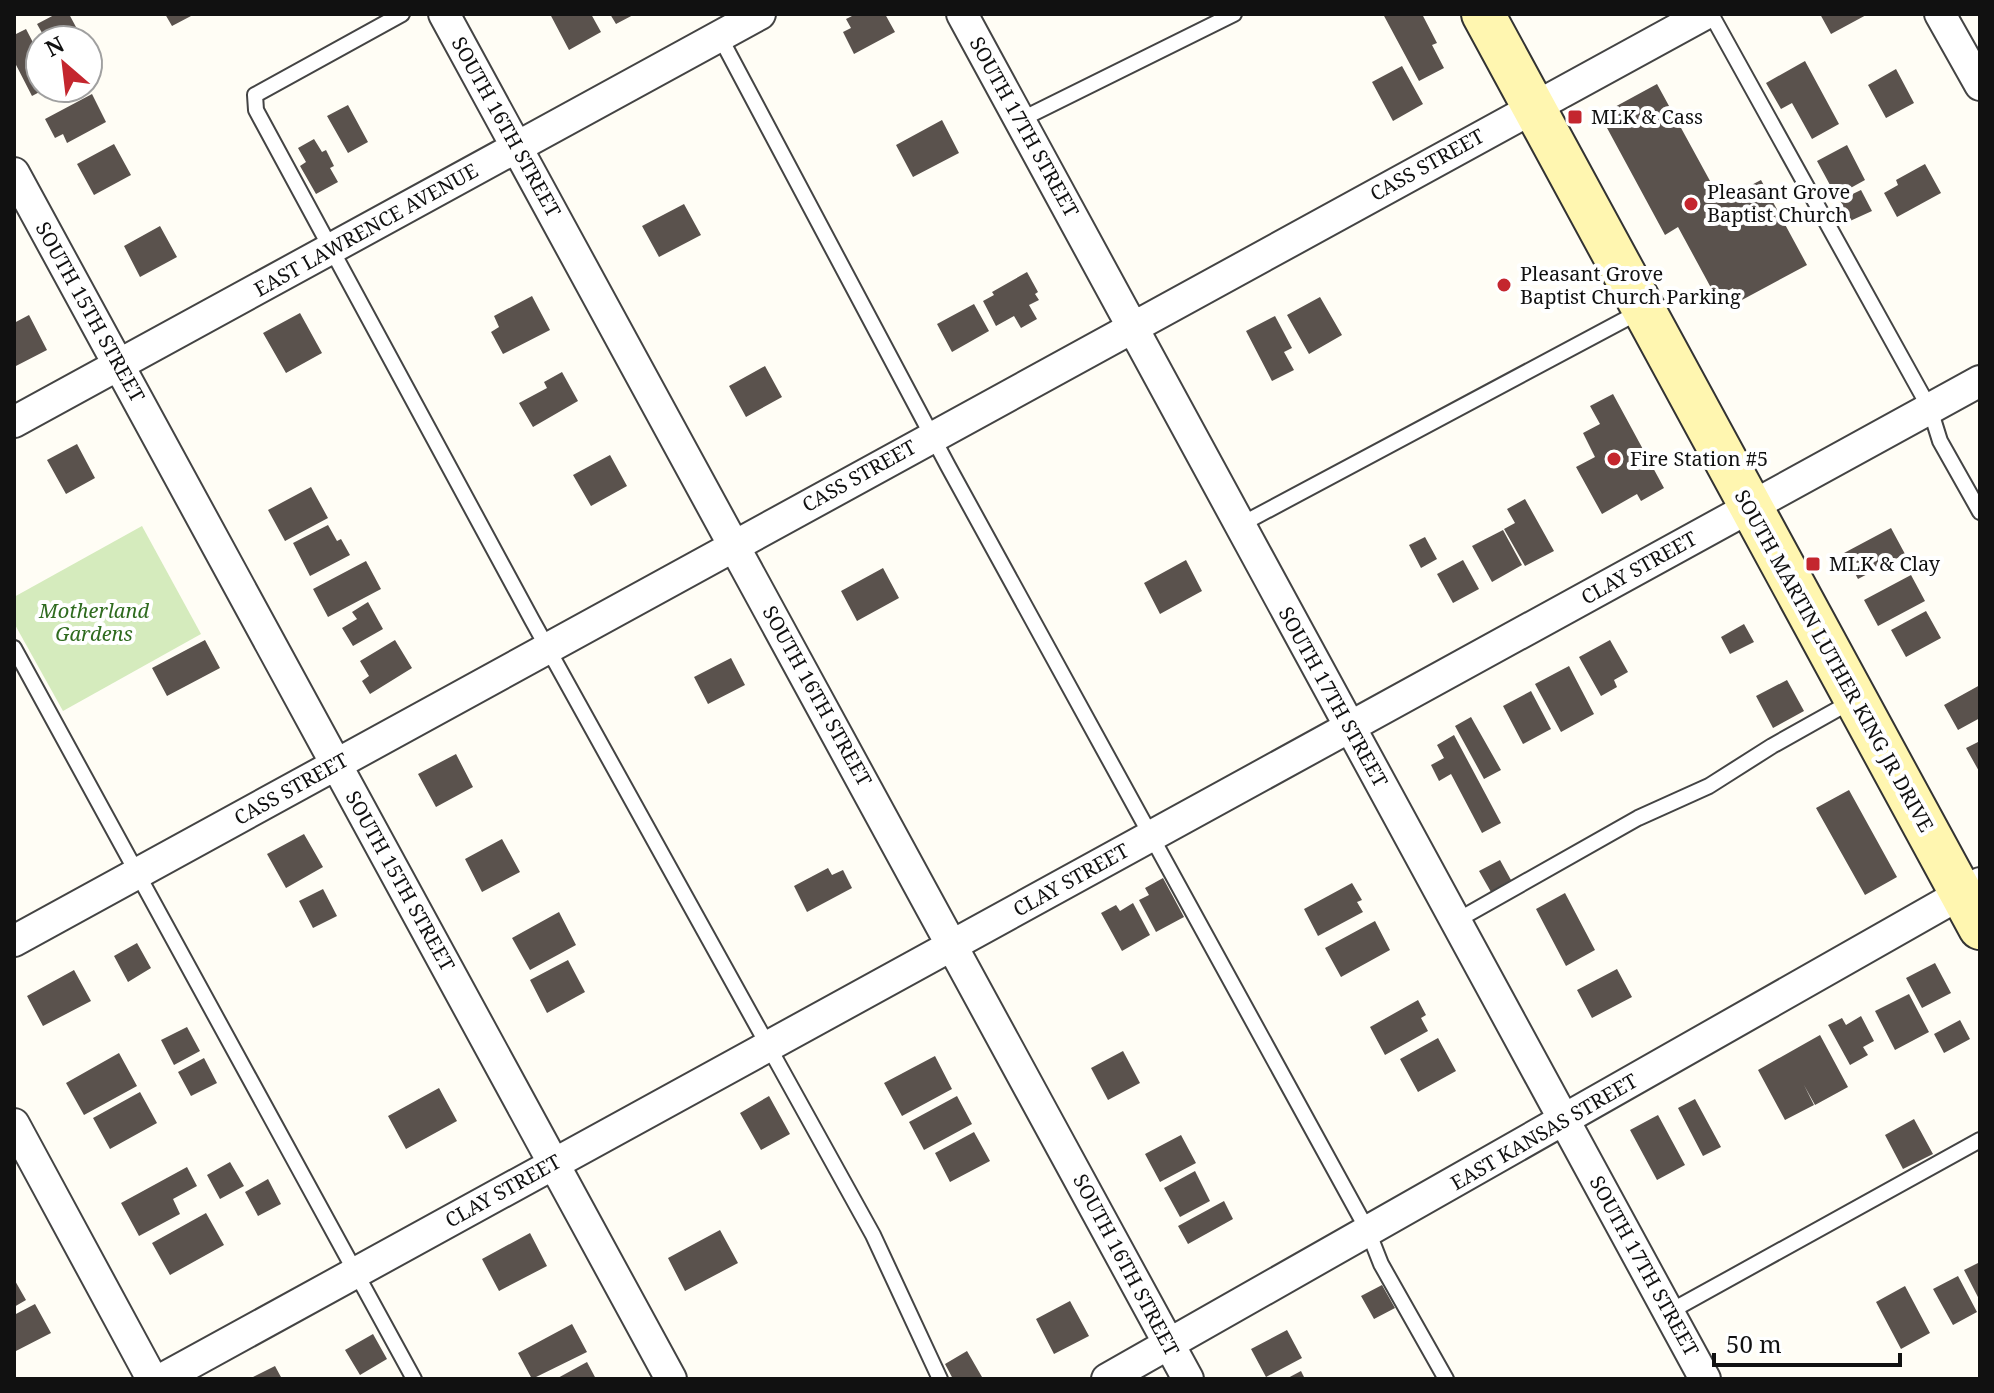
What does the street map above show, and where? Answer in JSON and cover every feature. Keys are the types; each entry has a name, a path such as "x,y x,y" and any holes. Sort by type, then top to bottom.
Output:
{"street":[{"name":"SOUTH 16TH STREET","path":"444,14 1188,1379"},
{"name":"EAST LAWRENCE AVENUE","path":"14,422 760,14"},
{"name":"SOUTH 17TH STREET","path":"962,14 1705,1379"},
{"name":"SOUTH MARTIN LUTHER KING JR DRIVE","path":"1483,14 1855,700 1974,901"},
{"name":"CASS STREET","path":"14,941 1705,14"},
{"path":"1940,14 1980,85"},
{"name":"SOUTH 15TH STREET","path":"14,173 671,1379"},
{"name":"CLAY STREET","path":"162,1379 1980,381"},
{"name":"EAST KANSAS STREET","path":"1107,1379 1564,1120 1974,901"},
{"path":"14,1124 152,1379"}],"lane":[{"path":"402,14 255,95 256,110 548,648 873,1235 940,1379"},
{"path":"1020,120 1234,14"},
{"path":"1711,14 1930,409 1940,441 1980,512"},
{"path":"720,37 932,436 1152,834 1368,1231 1381,1264 1446,1379"},
{"path":"1240,525 1643,310"},
{"path":"14,648 414,1379"},
{"path":"1456,921 1638,818 1709,786 1772,746 1855,700"},
{"path":"1669,1312 1980,1140"}],"green space":[{"name":"Motherland Gardens","path":"142,526 201,634 63,711 14,623 14,597"}],"building":[{"path":"56,14 69,14 74,24 37,24"},
{"path":"165,14 189,14 191,16 172,26"},
{"path":"550,14 591,14 601,32 569,50"},
{"path":"610,14 635,14 616,24"},
{"path":"856,14 885,14 895,32 854,54 843,32 851,28 846,19"},
{"path":"1383,14 1422,14 1437,43 1432,45 1444,68 1419,81"},
{"path":"1820,14 1868,14 1831,34"},
{"path":"24,30 24,80 14,61 14,35"},
{"path":"1805,61 1839,124 1812,139 1792,103 1781,109 1766,83"},
{"path":"1402,66 1423,104 1393,121 1372,82"},
{"path":"1896,69 1914,103 1886,118 1868,85"},
{"path":"1657,84 1721,201 1761,180 1807,265 1740,301 1733,288 1716,297 1678,227 1665,235 1600,115"},
{"path":"73,104 97,104 106,122 67,143 63,134 55,138 45,119"},
{"path":"348,105 368,142 348,153 327,116"},
{"path":"942,120 959,153 913,177 896,145"},
{"path":"314,139 322,152 326,150 334,166 330,168 338,182 316,194 300,166 306,162 298,148"},
{"path":"114,144 131,175 94,195 77,164"},
{"path":"1847,145 1865,180 1836,196 1817,161"},
{"path":"1925,164 1941,193 1897,217 1884,193 1898,185 1896,180"},
{"path":"1861,190 1872,211 1850,221 1840,200"},
{"path":"684,204 701,235 659,257 642,226"},
{"path":"160,226 177,257 140,277 124,246"},
{"path":"1027,272 1038,292 1035,294 1039,300 1029,305 1037,319 1021,328 1014,316 996,326 983,301 994,295 992,292"},
{"path":"532,296 550,330 503,354 491,332 499,327 494,316"},
{"path":"1320,297 1342,335 1309,354 1287,315"},
{"path":"974,304 989,331 952,352 937,324"},
{"path":"300,313 322,353 286,373 263,333"},
{"path":"29,315 47,350 14,367 14,323"},
{"path":"1275,316 1292,348 1284,352 1294,370 1272,381 1246,331"},
{"path":"765,366 782,397 746,417 729,386"},
{"path":"562,372 578,401 533,427 519,403 547,388 544,382"},
{"path":"1613,394 1664,488 1641,501 1637,494 1602,514 1576,467 1595,457 1583,433 1600,424 1590,406"},
{"path":"77,444 95,478 66,494 47,460"},
{"path":"610,455 627,486 591,506 573,475"},
{"path":"311,487 328,518 285,541 268,510"},
{"path":"1525,499 1554,551 1525,566 1504,529 1515,523 1507,509"},
{"path":"328,525 350,555 310,576 293,543"},
{"path":"1891,528 1905,554 1858,579 1844,553"},
{"path":"1503,530 1522,565 1492,582 1472,546"},
{"path":"1425,537 1437,559 1421,568 1409,545"},
{"path":"1186,560 1202,591 1160,614 1144,583"},
{"path":"1463,560 1479,589 1453,603 1437,574"},
{"path":"366,561 381,589 328,617 313,589"},
{"path":"883,568 899,598 857,621 841,591"},
{"path":"1911,575 1925,601 1878,626 1864,600"},
{"path":"368,602 383,629 353,646 342,628 357,619 352,612"},
{"path":"1926,611 1941,638 1906,657 1891,630"},
{"path":"1744,624 1754,642 1730,654 1721,637"},
{"path":"205,640 220,668 167,696 152,668"},
{"path":"395,640 412,668 370,694 362,681 369,676 360,661"},
{"path":"1610,640 1628,672 1614,680 1617,687 1601,696 1579,657"},
{"path":"731,658 745,685 708,704 694,677"},
{"path":"1569,666 1594,714 1561,732 1535,684"},
{"path":"1787,680 1804,711 1773,728 1756,696"},
{"path":"1980,685 1980,718 1958,730 1944,705"},
{"path":"1531,691 1551,729 1523,744 1503,706"},
{"path":"1471,717 1501,770 1484,779 1455,726"},
{"path":"1454,735 1501,823 1482,833 1451,774 1439,781 1431,765 1444,758 1437,745"},
{"path":"1980,741 1980,773 1966,748"},
{"path":"456,754 473,787 436,807 418,774"},
{"path":"1849,790 1897,877 1865,895 1816,808"},
{"path":"304,834 323,867 286,888 267,854"},
{"path":"502,839 520,872 482,892 465,859"},
{"path":"1500,860 1511,880 1491,892 1479,871"},
{"path":"828,868 832,875 843,870 852,888 807,912 794,886"},
{"path":"1163,878 1184,917 1156,932 1139,900 1149,895 1145,888"},
{"path":"1352,883 1362,900 1357,902 1363,912 1318,936 1304,909"},
{"path":"323,889 337,916 313,928 299,901"},
{"path":"1565,893 1595,950 1566,966 1536,909"},
{"path":"1133,903 1150,935 1122,951 1101,913 1116,905 1120,911"},
{"path":"559,912 576,945 530,970 512,938"},
{"path":"1375,921 1390,950 1341,977 1325,948"},
{"path":"137,943 151,968 128,982 114,956"},
{"path":"568,960 585,992 547,1013 530,980"},
{"path":"1935,963 1951,993 1922,1008 1906,978"},
{"path":"1617,969 1632,997 1592,1018 1577,990"},
{"path":"74,970 91,1001 43,1026 27,996"},
{"path":"1909,994 1929,1032 1895,1050 1875,1011"},
{"path":"1418,1000 1426,1015 1421,1018 1428,1031 1385,1055 1370,1027"},
{"path":"1861,1016 1874,1041 1863,1047 1868,1055 1850,1065 1828,1025 1842,1018 1846,1025"},
{"path":"1960,1020 1970,1039 1944,1053 1934,1034"},
{"path":"187,1027 200,1051 174,1065 161,1040"},
{"path":"1820,1035 1848,1087 1815,1105 1804,1085 1814,1105 1785,1120 1758,1070"},
{"path":"1438,1038 1456,1071 1418,1092 1400,1059"},
{"path":"1123,1051 1140,1083 1108,1100 1091,1068"},
{"path":"119,1053 137,1086 84,1115 66,1083"},
{"path":"935,1056 952,1089 902,1116 884,1083"},
{"path":"204,1058 217,1083 191,1096 178,1072"},
{"path":"439,1088 457,1121 406,1149 388,1116"},
{"path":"140,1092 157,1123 110,1149 93,1118"},
{"path":"769,1096 790,1134 761,1150 740,1113"},
{"path":"957,1096 972,1124 924,1150 909,1122"},
{"path":"1695,1099 1721,1147 1703,1156 1678,1108"},
{"path":"1658,1115 1685,1165 1657,1180 1630,1130"},
{"path":"1914,1119 1933,1154 1903,1169 1885,1135"},
{"path":"974,1132 990,1161 950,1182 935,1153"},
{"path":"1181,1135 1196,1163 1160,1182 1145,1154"},
{"path":"230,1162 244,1186 220,1199 207,1175"},
{"path":"187,1167 197,1186 173,1199 180,1214 139,1236 121,1203"},
{"path":"1195,1171 1210,1201 1180,1217 1164,1188"},
{"path":"268,1179 281,1204 258,1216 245,1192"},
{"path":"1224,1201 1233,1219 1188,1244 1178,1226"},
{"path":"206,1213 224,1245 170,1275 152,1243"},
{"path":"720,1230 738,1263 685,1291 668,1258"},
{"path":"530,1233 547,1266 499,1291 482,1259"},
{"path":"1980,1262 1980,1301 1964,1270"},
{"path":"1958,1276 1977,1312 1953,1325 1933,1289"},
{"path":"14,1279 26,1300 14,1307"},
{"path":"1382,1285 1395,1308 1374,1319 1361,1296"},
{"path":"1905,1286 1930,1333 1901,1349 1876,1302"},
{"path":"1070,1301 1089,1336 1054,1354 1036,1319"},
{"path":"35,1304 51,1333 14,1352 14,1315"},
{"path":"572,1324 587,1352 532,1379 518,1353"},
{"path":"1287,1330 1302,1358 1266,1377 1251,1349"},
{"path":"373,1334 387,1359 360,1375 345,1350"},
{"path":"967,1351 982,1377 953,1379 945,1364"},
{"path":"587,1362 596,1379 556,1379"},
{"path":"275,1366 282,1379 249,1379"},
{"path":"1301,1371 1305,1379 1286,1379"}],"place":[{"name":"MLK & Cass","path":"1575,117"},
{"name":"Pleasant Grove Baptist Church","path":"1691,204"},
{"name":"Pleasant Grove Baptist Church Parking","path":"1504,285"},
{"name":"Fire Station #5","path":"1614,459"},
{"name":"MLK & Clay","path":"1813,564"}]}
